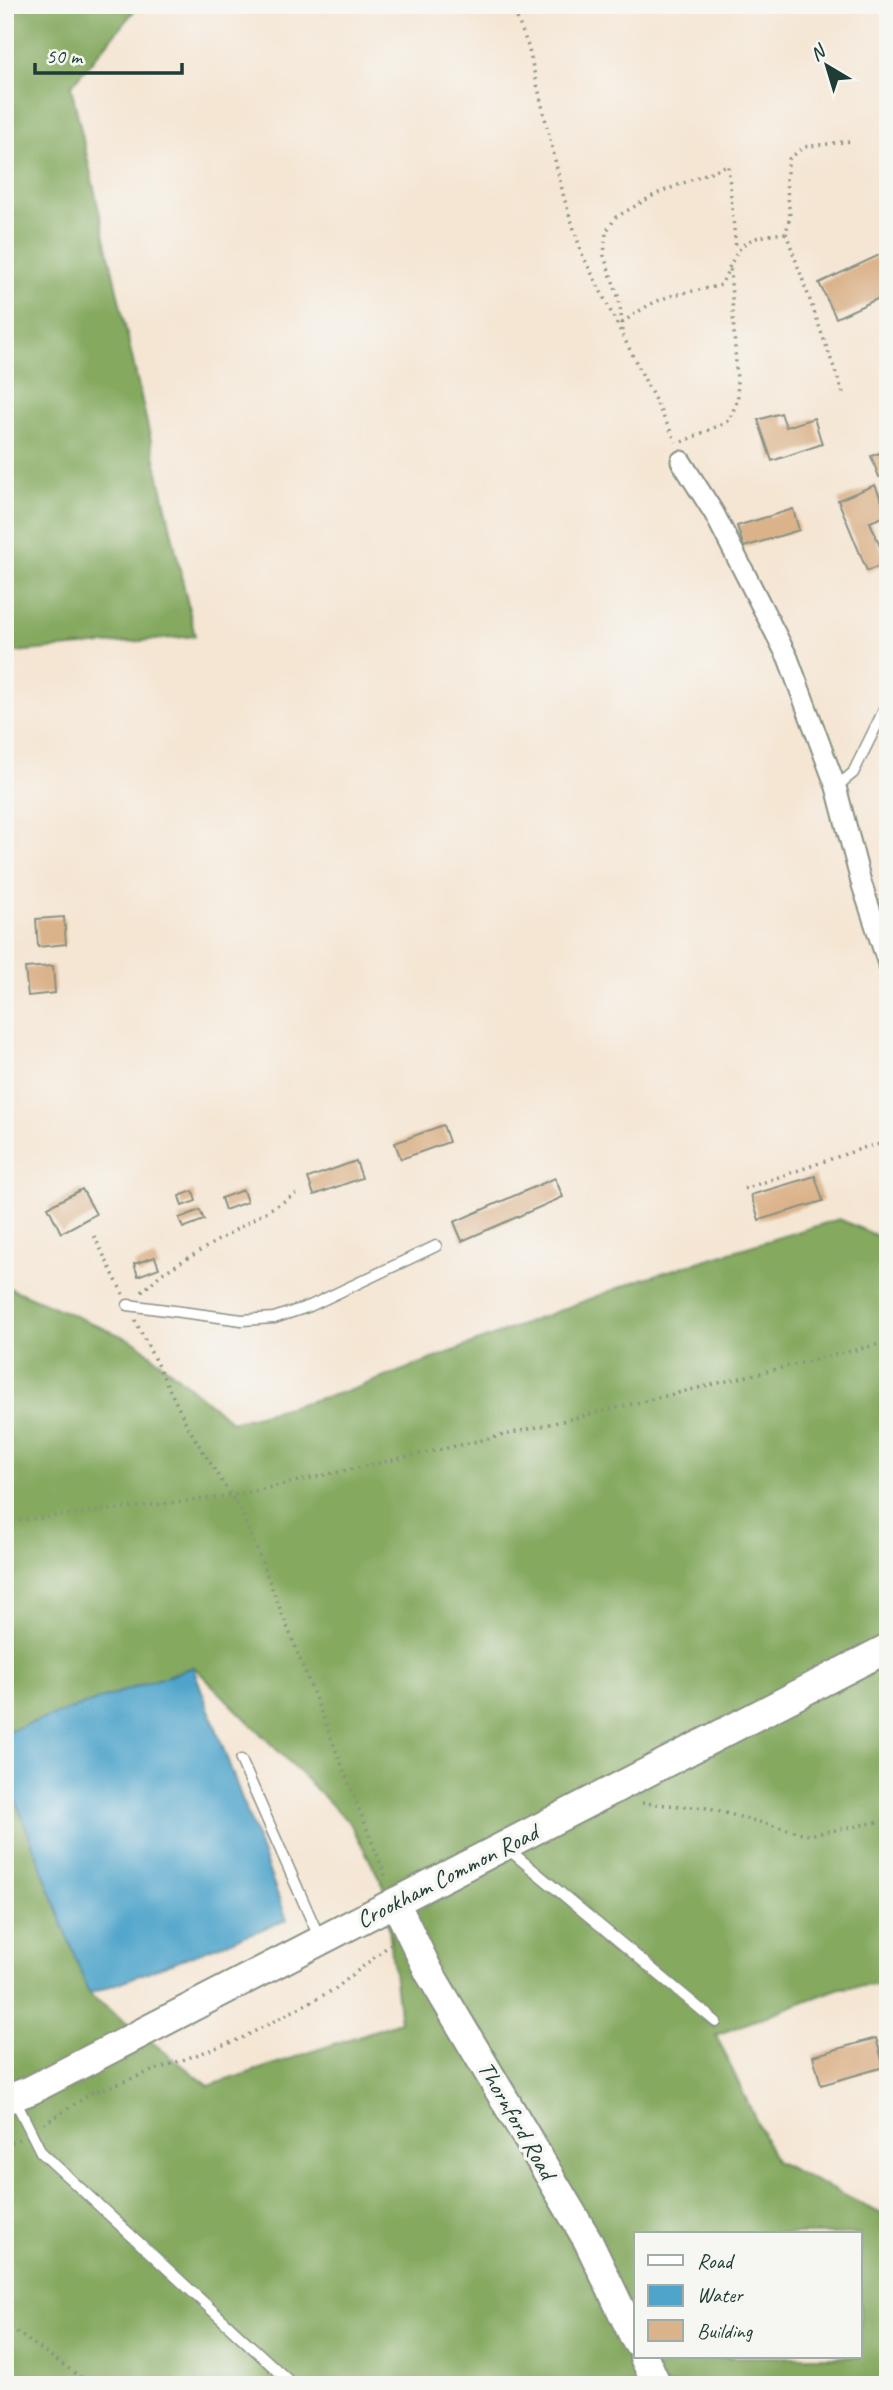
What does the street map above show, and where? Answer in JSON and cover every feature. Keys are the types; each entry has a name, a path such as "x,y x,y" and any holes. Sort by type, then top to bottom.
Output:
{"street":[{"path":"681,461 713,513 789,658 836,786 861,882 888,964"},
{"name":"Crookham Common Road","path":"9,2099 888,1648"},
{"name":"Thornford Road","path":"395,1902 429,1972 587,2239 634,2336"},
{"path":"644,2358 657,2385"}],"lane":[{"path":"836,786 853,773 888,702"},
{"path":"128,1305 242,1320 274,1318 310,1306 436,1246"},
{"path":"241,1760 321,1941"},
{"path":"505,1846 716,2022"},
{"path":"9,2099 41,2152 293,2385"}],"path":[{"path":"512,5 528,46 564,198 582,254 677,445 729,421 738,399 730,265"},
{"path":"843,393 786,233 790,216 786,180 789,159 804,147 852,141"},
{"path":"622,323 644,307 670,296 721,285 736,250 729,165 656,194 615,217 606,232 604,256 619,299 622,323 624,336"},
{"path":"736,250 750,239 786,233"},
{"path":"744,1189 869,1146 888,1143"},
{"path":"128,1305 161,1274 296,1194"},
{"path":"94,1236 189,1429 244,1517 395,1902"},
{"path":"5,1522 230,1496 496,1437 888,1342"},
{"path":"636,1803 706,1808 809,1835 888,1820"},
{"path":"5,2146 31,2133 92,2093 240,2039 335,1989 409,1930"},
{"path":"5,2324 92,2385"}],"green space":[{"path":"5,5 139,5 71,86 195,636 5,653"},
{"path":"839,1219 888,1241 888,1984 840,1988 716,2035 775,2161 888,2219 888,2385 5,2385 5,1771 89,1994 209,2086 400,2022 384,1887 350,1823 194,1667 5,1732 5,1286 136,1342 232,1422 351,1390 642,1279"}],"water":[{"path":"193,1667 287,1920 89,1994 5,1771 5,1732"}],"building":[{"path":"888,251 888,294 836,318 819,283"},
{"path":"781,413 786,427 814,418 822,444 772,461 758,420"},
{"path":"888,450 888,474 879,477 871,456"},
{"path":"875,485 888,515 870,522 887,563 867,571 838,500"},
{"path":"793,509 799,530 744,547 737,526"},
{"path":"64,917 66,944 38,947 36,919"},
{"path":"53,966 55,993 28,996 25,968"},
{"path":"443,1125 449,1142 401,1159 395,1143"},
{"path":"356,1161 362,1178 314,1195 308,1178"},
{"path":"815,1176 823,1201 759,1220 751,1195"},
{"path":"555,1178 563,1197 462,1241 454,1222"},
{"path":"82,1189 96,1214 61,1233 48,1207"},
{"path":"243,1190 247,1202 225,1210 221,1198"},
{"path":"193,1191 196,1201 182,1206 179,1196"},
{"path":"200,1210 204,1220 183,1228 179,1218"},
{"path":"155,1257 159,1268 138,1276 134,1264"},
{"path":"876,2038 884,2067 821,2085 813,2056"}]}
